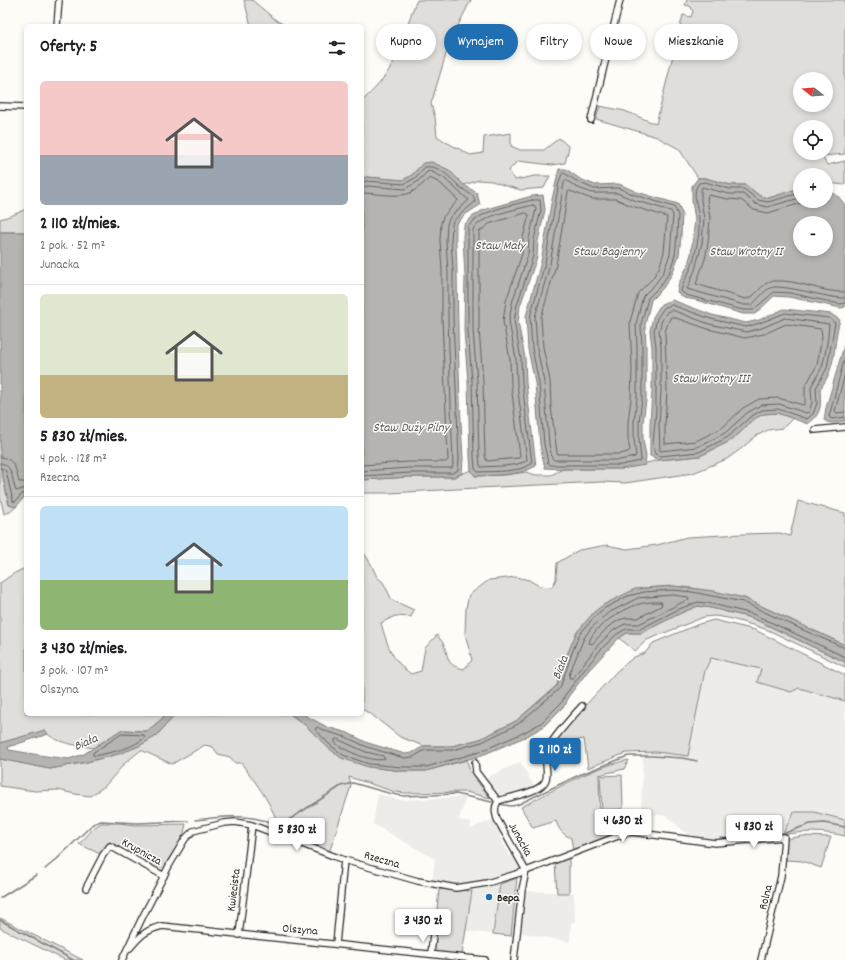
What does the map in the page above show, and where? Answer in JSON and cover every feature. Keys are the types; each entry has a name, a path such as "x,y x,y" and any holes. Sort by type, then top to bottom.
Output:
{"street":[{"path":"57,24 59,0"},
{"path":"591,120 620,0"},
{"path":"0,106 24,107"},
{"path":"815,430 845,427"},
{"path":"475,762 476,772 498,801 538,789 545,783 546,752 550,744 582,706"},
{"name":"Junacka","path":"498,801 494,811 497,819 526,871 522,890 514,960"},
{"name":"Rzeczna","path":"124,957 142,918 185,839 193,831 224,823 235,822 252,825 344,860 418,881 456,888 487,883 526,871 632,832 715,843 784,837"},
{"name":"Kwiecista","path":"239,935 252,825"},
{"name":"Rolna","path":"761,960 782,876 784,837"},
{"name":"Krupnicza","path":"86,888 103,855 110,846 164,876"},
{"path":"336,944 344,860"},
{"name":"Olszyna","path":"124,957 144,933 150,929 162,926 485,960"},
{"path":"431,954 433,934"}],"shaded area":[{"path":"244,0 252,0 277,21 283,24 250,24"},
{"path":"417,0 471,0 459,24 444,24 444,60 431,104 435,117 437,136 470,155 483,153 484,137 511,133 511,146 520,150 544,150 559,138 569,147 565,163 552,165 518,161 509,170 515,180 535,176 550,176 544,188 521,190 492,181 479,180 464,185 449,170 423,163 412,175 403,180 364,178 364,99 380,83 395,60 436,60 436,24 408,24"},
{"path":"687,0 845,0 845,154 833,155 833,120 793,120 793,160 824,160 827,165 845,161 845,185 833,184 833,168 793,168 793,190 769,198 760,196 746,185 731,185 705,178 698,178 679,149 657,137 596,119 600,106 625,111 656,124 672,60 738,60 738,24 681,24 683,15 691,17 693,11 690,6 685,5"},
{"path":"24,210 24,232 0,232 0,219"},
{"path":"777,413 793,418 783,428 768,430 756,436 727,459 693,473 625,483 601,482 390,493 364,493 364,480 410,477 454,477 471,470 476,476 506,475 526,472 536,475 551,475 563,469 621,469 659,460 700,456 730,441 752,420 763,414"},
{"path":"0,463 9,505 16,507 10,512 4,514 0,496"},
{"path":"798,501 845,513 845,645 744,598 673,586 644,588 603,605 561,669 557,685 516,721 480,739 452,746 424,746 400,737 364,710 364,553 377,577 383,582 392,600 414,610 411,617 395,616 381,623 391,652 399,663 411,674 421,671 425,648 437,635 443,643 450,663 464,669 472,660 465,634 466,608 469,595 489,580 516,577 529,580 539,586 552,587 556,579 557,563 579,550 607,545 627,549 657,545 687,537 780,533 790,536"},
{"path":"24,568 24,716 164,716 163,718 147,731 121,730 93,748 74,745 55,739 45,731 0,743 0,583"},
{"path":"698,606 752,618 845,662 845,667 768,630 728,618 715,616 704,617 647,640 635,651 619,638 627,633 641,633"},
{"path":"714,620 755,630 845,675 845,701 799,688 791,692 757,682 761,669 711,658 705,670 688,756 656,752 626,753 588,768 584,739 553,745 584,707 617,671 634,657 645,653 653,643 699,624"},
{"path":"711,657 761,669 757,682 799,688 845,701 845,820 814,812 782,835 722,839 688,835 667,816 641,813 643,752 688,756 705,670"},
{"path":"174,716 293,716 305,725 327,747 368,767 402,771 426,771 467,760 470,772 490,798 466,792 395,792 349,777 351,786 329,853 280,832 274,813 269,804 259,787 241,763 235,763 230,757 218,754 213,747 205,745 172,764 141,750 125,763 105,786 90,796 58,790 35,791 0,786 0,759 50,769 118,754 137,747 155,737"},
{"path":"629,760 624,769 599,775 600,819 623,819 628,828 573,850 571,838 561,831 556,821 533,828 521,807 587,773 615,763"},
{"path":"520,762 534,786 529,790 497,797 485,781 490,776"},
{"path":"622,775 623,809 602,810 600,776"},
{"path":"378,794 401,800 466,797 459,820 471,823 470,829 492,820 496,822 502,833 499,835 509,856 514,853 520,870 472,884 456,886 432,882 435,859 373,824"},
{"path":"794,812 814,812 845,820 845,836 814,832 782,835"},
{"path":"101,823 135,825 186,824 183,837 168,860 163,872 108,843 100,854 79,844 95,827"},
{"path":"801,836 831,837 821,868 802,861 786,860 787,839"},
{"path":"569,858 569,893 557,893 555,864"},
{"path":"517,878 511,936 493,934 500,884"},
{"path":"500,884 493,934 465,931 472,891"},
{"path":"439,889 472,891 462,955 433,952"},
{"path":"525,891 574,893 575,922 571,923 570,942 522,933"},
{"path":"0,918 83,960 65,960 0,928"}],"water":[{"name":"Staw Duży Pilny","path":"432,162 449,170 464,185 477,193 480,205 466,214 456,224 459,366 463,459 462,473 454,477 410,477 364,480 364,178 403,180 412,175 423,163"},
{"name":"Staw Bagienny","path":"559,169 566,169 580,179 595,185 619,184 637,192 678,204 682,213 679,255 672,274 663,288 651,300 645,325 646,400 643,422 643,440 646,455 645,465 621,469 545,468 540,445 535,383 528,349 526,316 541,262 551,204"},
{"name":"Staw Wrotny II","path":"698,178 705,178 731,185 746,185 760,196 769,198 793,190 793,208 833,208 833,193 838,196 845,205 845,307 841,308 789,297 774,296 755,314 743,314 696,300 684,298 677,292 679,283 687,267 691,254 695,219 692,201 692,186"},
{"name":"Staw Mały","path":"543,195 545,210 538,241 537,257 520,306 518,322 525,358 526,383 536,466 522,472 475,476 471,470 468,382 464,330 464,225 472,217 483,210 532,196"},
{"path":"0,232 24,232 24,497 16,507 9,505 0,464"},
{"name":"Staw Wrotny III","path":"672,300 712,315 746,323 759,320 784,309 831,314 840,320 830,372 820,389 820,409 813,420 808,424 777,413 764,414 752,420 730,441 700,456 659,460 650,456 652,347 650,331 653,317 661,304"},
{"path":"845,342 845,421 832,423 824,420"},
{"path":"673,586 714,591 744,598 845,645 845,662 752,618 698,606 641,633 627,633 619,638 588,671 568,697 566,704 543,727 525,737 480,756 426,771 402,771 368,767 341,758 327,747 305,725 293,716 307,716 327,727 348,733 368,743 405,754 412,753 424,746 452,746 480,739 516,721 557,686 561,669 576,633 594,612 603,605 635,589"},
{"path":"164,716 174,716 155,737 137,747 118,754 87,762 50,769 0,759 0,743 45,730 48,734 8,747 9,750 69,759 84,754 121,730 147,731"}],"waterway":[{"path":"499,804 511,806 517,805 579,775 628,756 682,758 697,761"},
{"path":"195,820 238,817 284,823 341,786 353,783 404,796 456,794 492,802"},
{"path":"45,869 93,824 101,821 137,823 188,821"},
{"path":"757,837 785,833 810,824 824,823 845,827"},
{"path":"720,838 732,839"},
{"path":"0,898 36,875"},
{"path":"0,920 73,960"}],"place":[{"name":"Bepa","path":"489,897"}],"water label":[{"name":"Biała","path":"559,667"},
{"name":"Biała","path":"85,741"}]}
